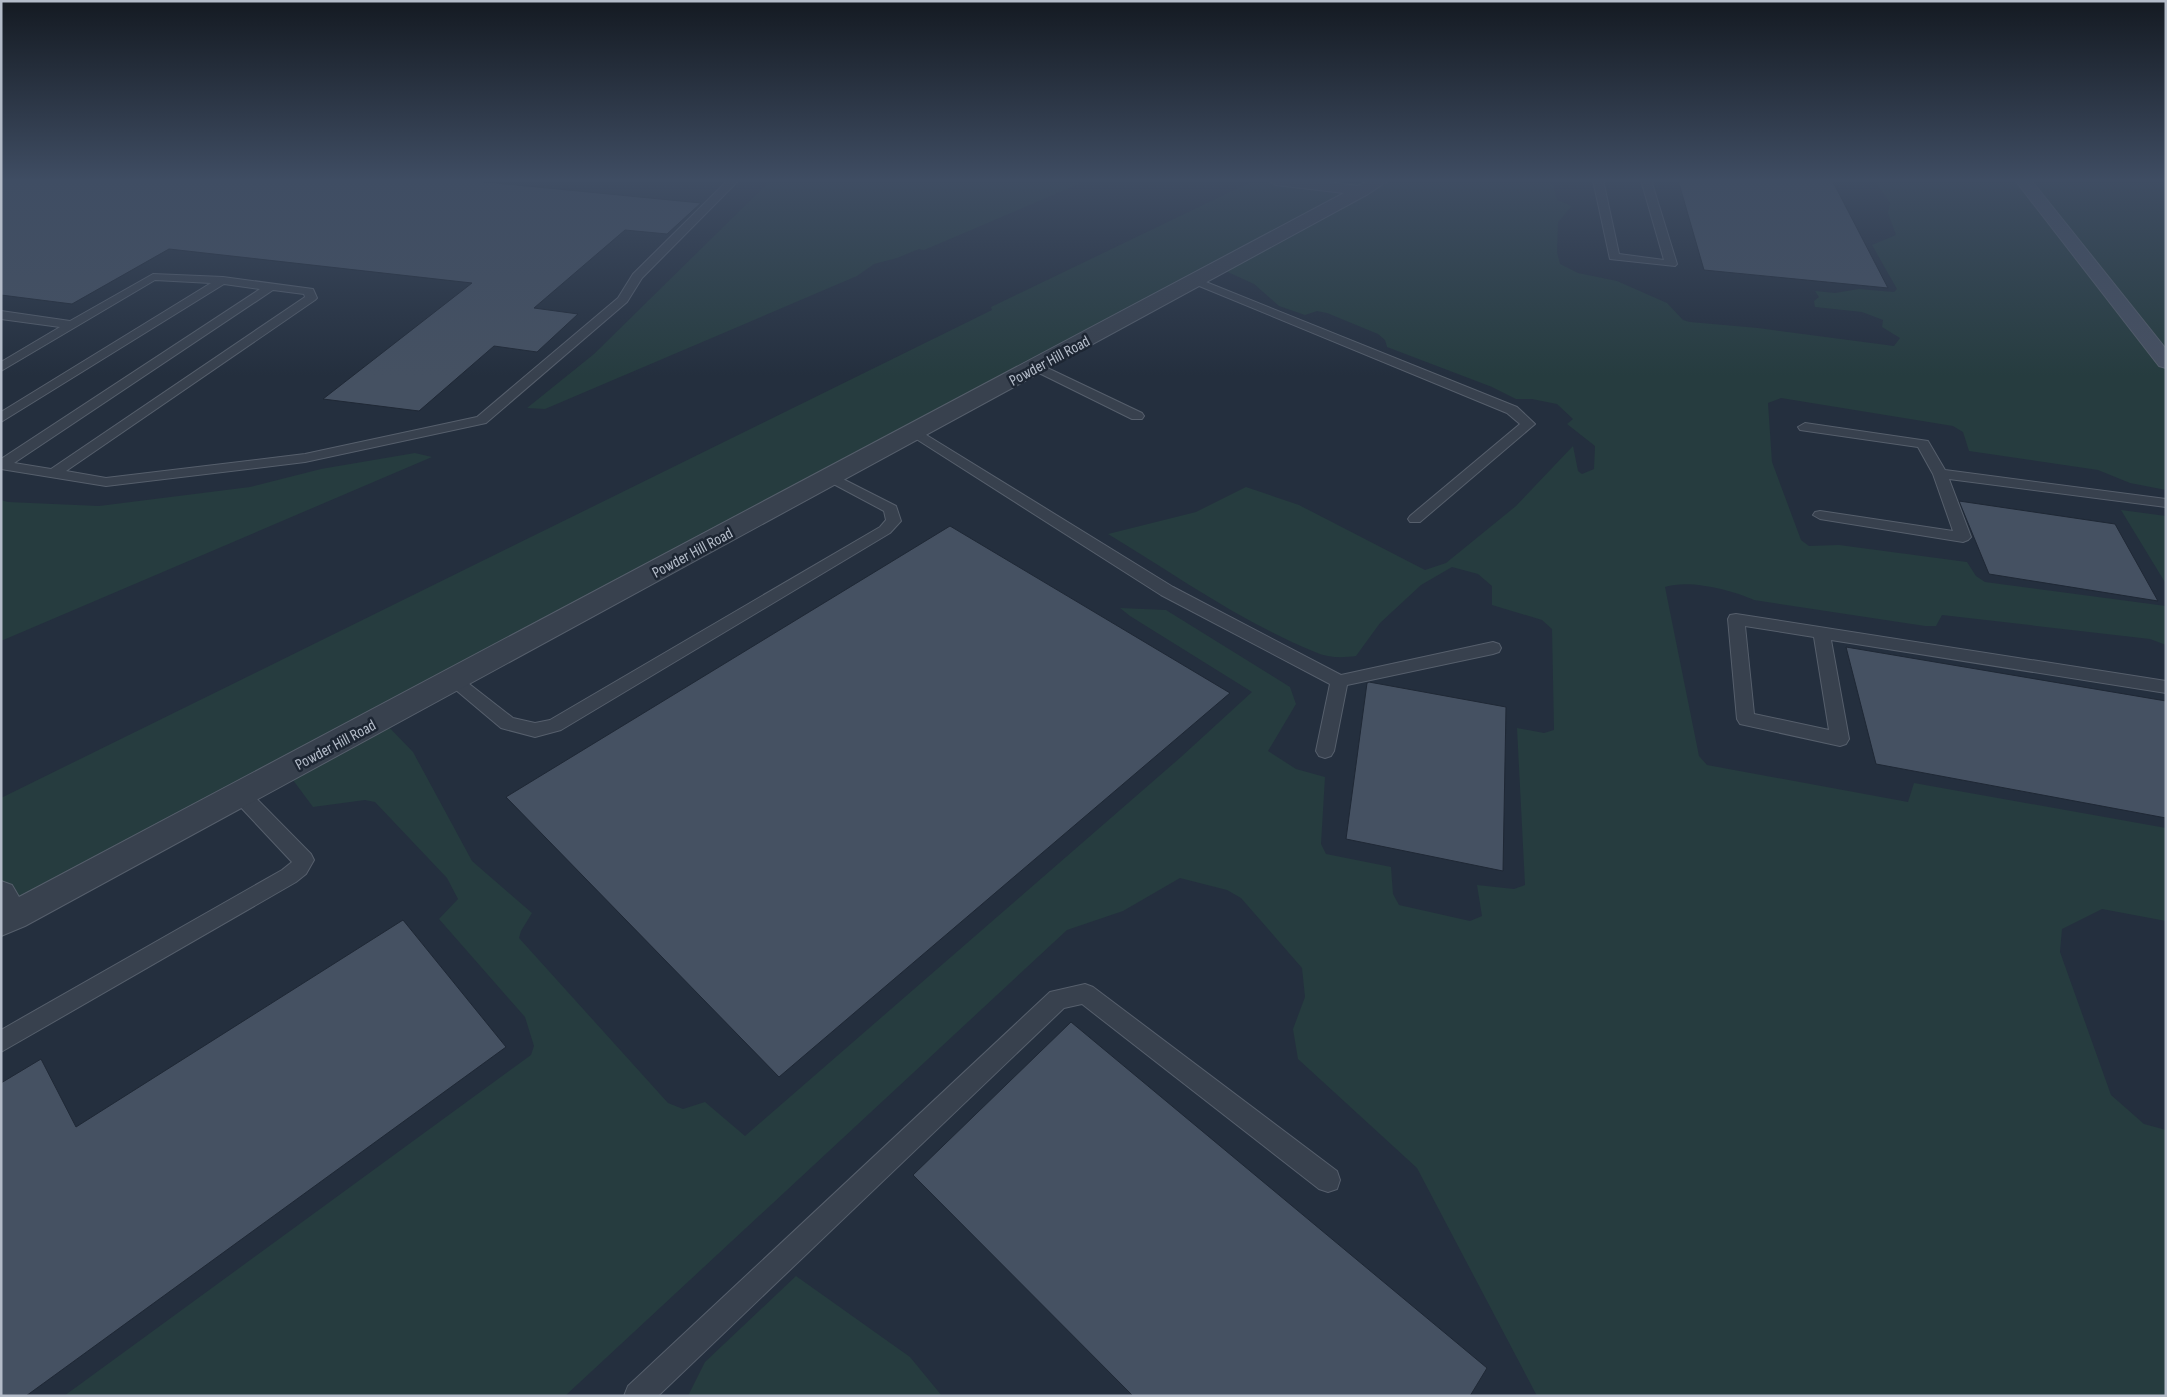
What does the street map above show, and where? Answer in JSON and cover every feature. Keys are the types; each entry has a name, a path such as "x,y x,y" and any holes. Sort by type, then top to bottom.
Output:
{"main road":[{"path":"2074,245 2166,362"}],"street":[{"name":"Powder Hill Road","path":"5,911 240,794 1262,245"}],"lane":[{"path":"2,465 106,482 305,458 481,420 623,300 637,276 668,245"},
{"path":"1612,245 1614,257 1671,264 1665,245"},
{"path":"1,367 154,277 191,277 309,291 310,298 54,473"},
{"path":"1,418 222,280"},
{"path":"1196,281 1504,406 1512,410 1528,424 1415,519"},
{"path":"2,465 272,286"},
{"path":"1,315 70,325"},
{"path":"1037,366 1136,416"},
{"path":"1805,427 1923,444 1940,474 1963,537 1820,516"},
{"path":"915,432 1167,591 1339,681 1493,648"},
{"path":"1940,474 2166,503"},
{"path":"453,680 508,724 535,730 556,725 876,535 894,521 890,509 831,477"},
{"path":"1821,632 1840,739 1746,719 1736,619 1821,632 2166,686"},
{"path":"1325,750 1339,681"},
{"path":"1,1042 299,868 304,860 240,794"},
{"path":"638,1396 1058,999 1085,994 1328,1180"}],"green space":[{"path":"705,245 935,245 874,264 857,276 545,409 527,408 594,354"},
{"path":"1119,245 1557,245 1560,264 1578,273 1617,281 1667,303 1683,320 1894,346 1900,338 1882,327 1883,320 1862,312 1815,307 1814,301 1819,297 1815,291 1835,293 1859,289 1894,292 1897,289 1872,245 2166,245 2166,490 2130,483 2098,470 1969,451 1963,432 1953,426 1781,398 1768,403 1772,462 1801,540 1809,546 1839,545 1967,562 1976,576 1985,582 2166,606 2166,645 2150,639 1942,615 1936,626 1925,626 1754,600 1734,593 1698,585 1686,584 1665,587 1699,756 1707,765 1908,802 1914,783 2166,828 2166,921 2102,909 2062,929 2060,952 2111,1095 2144,1124 2166,1130 2166,1396 1537,1396 1417,1168 1298,1059 1293,1029 1305,997 1302,968 1241,898 1227,890 1180,878 1123,911 1067,930 565,1396 64,1396 531,1055 534,1046 525,1017 439,919 458,899 447,878 375,802 365,800 313,807 287,772 1,923 1,798 992,310 991,307","holes":["1221,269 1254,284 1279,306 1305,315 1317,311 1327,313 1378,334 1385,340 1387,347 1492,387 1516,399 1532,399 1557,404 1573,419 1567,424 1595,446 1594,469 1582,474 1578,471 1573,446 1516,506 1446,563 1425,570 1299,505 1246,487 1196,512 1108,534 1262,627 1315,652 1330,656 1356,656 1380,623 1421,585 1452,567 1478,574 1492,586 1492,605 1542,620 1552,629 1554,730 1544,733 1517,728 1525,885 1514,889 1477,885 1482,916 1470,921 1399,905 1393,894 1391,867 1326,854 1321,844 1325,777 1296,769 1268,751 1296,704 1290,687 1166,610 1120,608 1252,692 1181,757 745,1136 705,1102 683,1109 668,1103 519,938 532,913 472,861 413,752 382,720"]},
{"path":"415,453 432,457 1,641 1,500 8,502 99,506 250,487 321,469"},
{"path":"2121,510 2166,516 2166,584"},
{"path":"796,1276 910,1357 942,1396 688,1396 705,1362"}],"building":[{"path":"1,245 607,245 534,308 578,314 537,352 494,346 419,411 323,399 472,283 169,249 72,304 1,295"},
{"path":"1697,245 1866,245 1888,288 1704,270"},
{"path":"1959,501 2115,524 2158,601 1989,574"},
{"path":"950,526 1230,693 779,1077 506,797"},
{"path":"1846,647 2166,701 2166,818 1876,764"},
{"path":"1367,683 1506,707 1503,871 1346,839"},
{"path":"403,920 506,1047 26,1396 1,1396 1,1083 41,1059 76,1127"},
{"path":"1071,1022 1487,1368 1470,1396 1133,1396 913,1175"}]}
